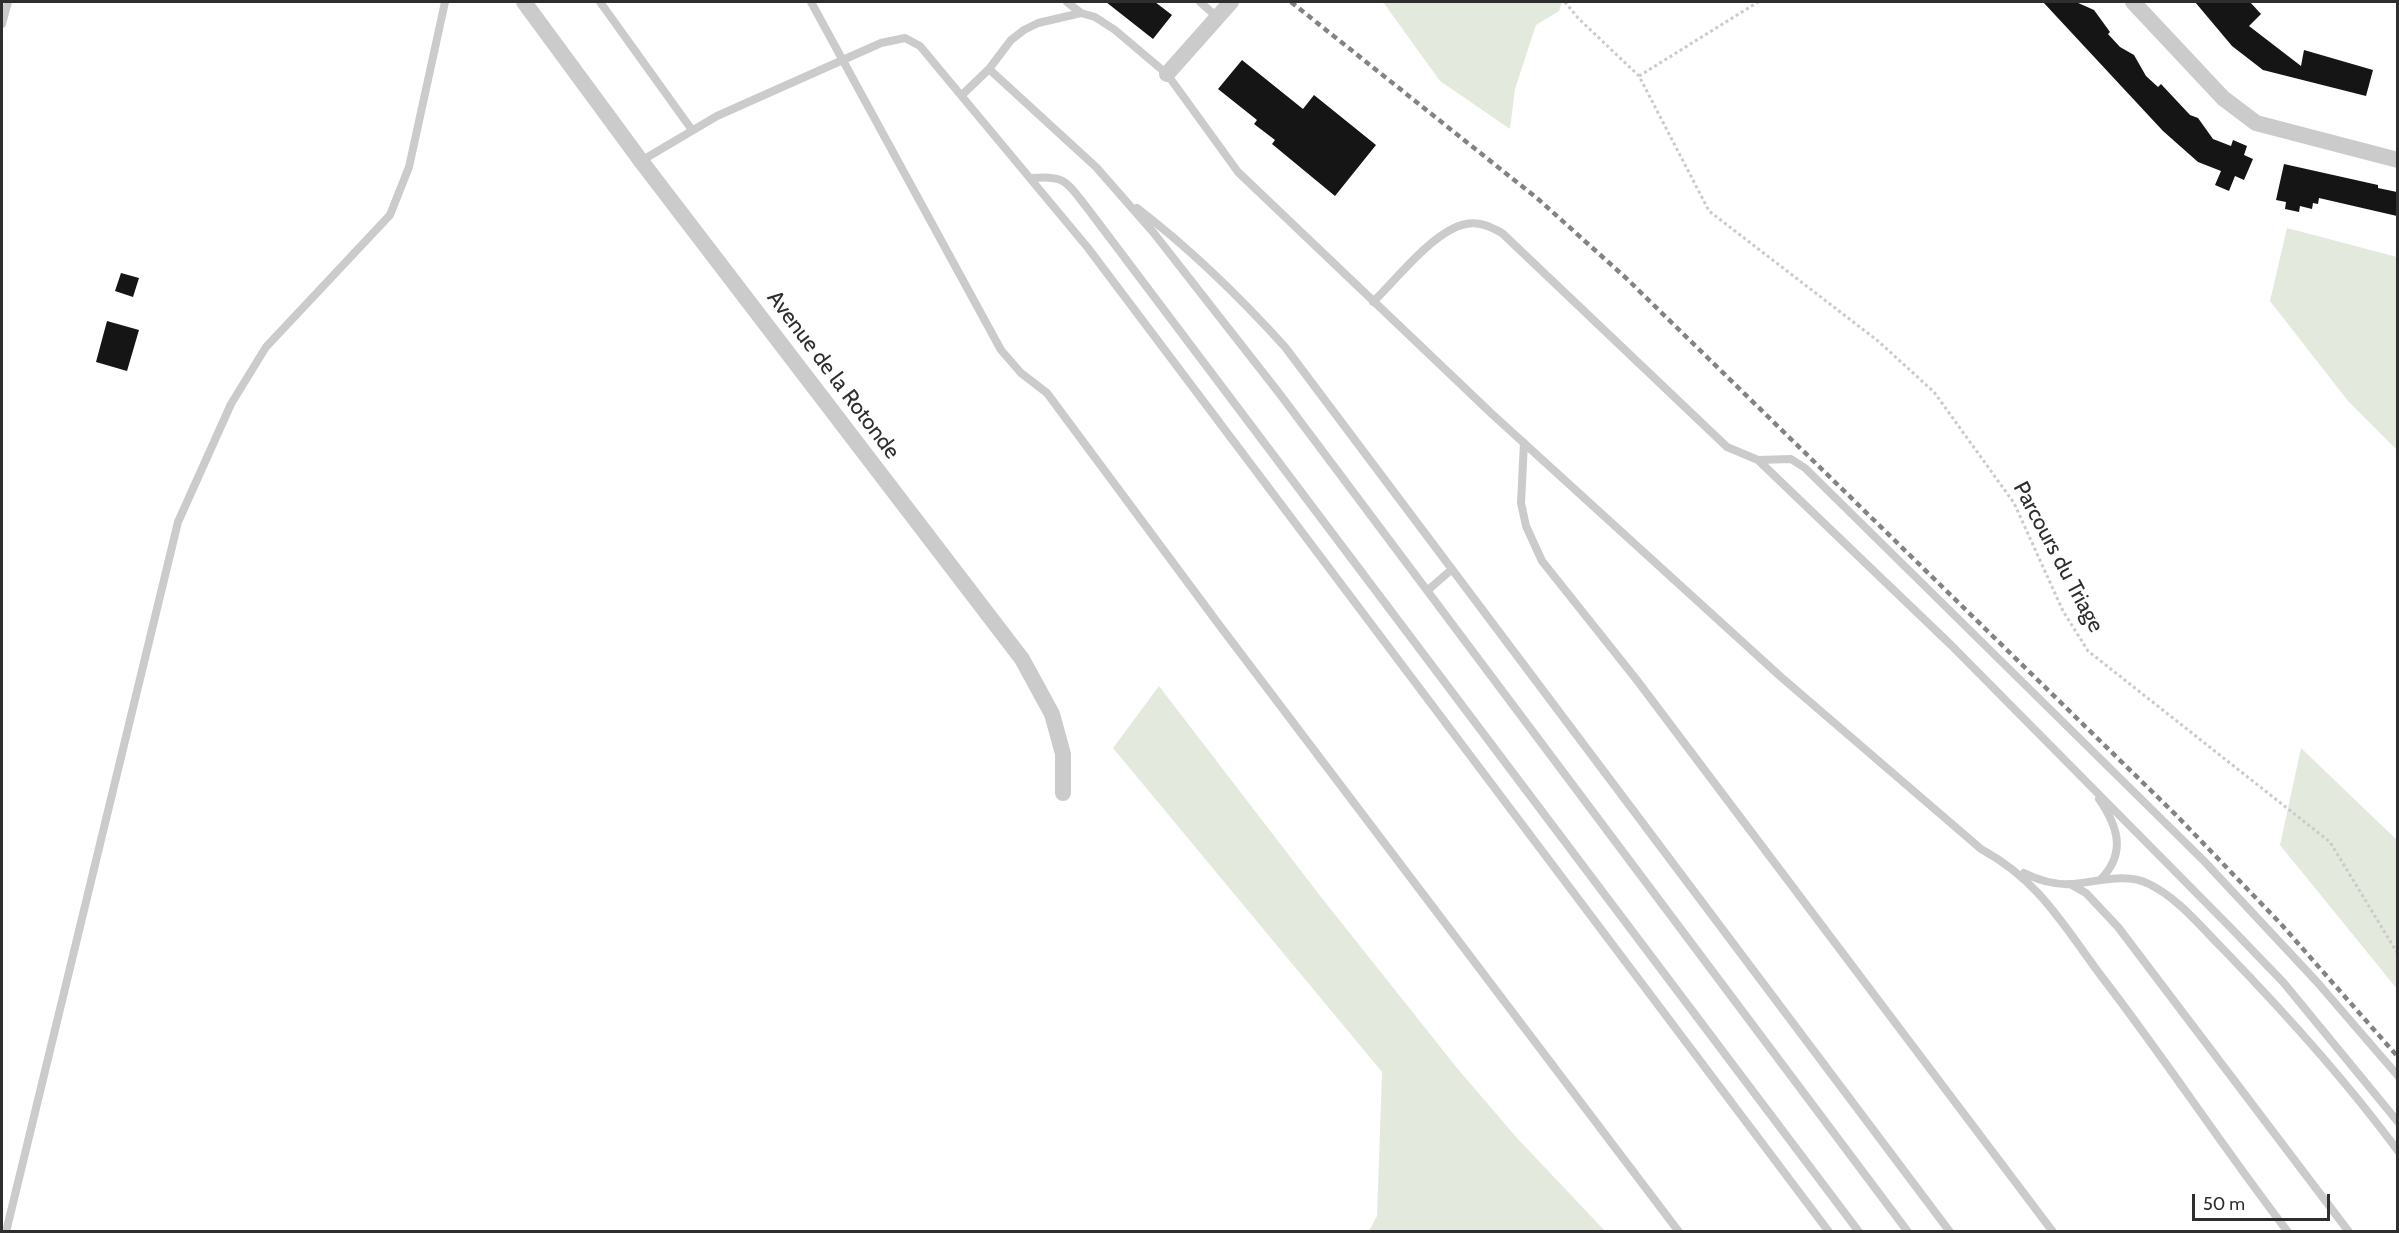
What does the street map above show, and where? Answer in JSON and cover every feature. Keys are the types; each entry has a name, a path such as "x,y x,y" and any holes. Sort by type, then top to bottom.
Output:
{"street":[{"name":"Avenue de la Rotonde","path":"524,2 641,161 1022,659 1052,714 1063,754 1063,793"},
{"path":"1167,74 1231,2"},
{"path":"2133,2 2223,98 2256,123 2397,160"}],"lane":[{"path":"2,24 8,2"},
{"path":"6,1232 178,522 231,404 267,347 390,215 409,166 445,2"},
{"path":"600,2 692,130"},
{"path":"811,2 1001,350 1016,368 1047,393 1220,626 1679,1232"},
{"path":"1067,2 1081,13 1095,17 1115,30 1167,74 1238,172 1524,443 1790,685 1981,849 2018,870 2035,878 2070,884 2135,879 2148,883 2187,913 2313,1045 2397,1151"},
{"path":"1200,2 1217,17"},
{"path":"962,95 989,69 1011,40 1024,30 1038,23 1081,13"},
{"path":"641,161 717,116 892,39 905,38 920,46 1032,178 1101,266 1829,1232"},
{"path":"989,69 1096,167 1122,196 1279,393 1908,1232"},
{"path":"1032,178 1057,177 1064,180 1088,208 1859,1232"},
{"path":"1122,196 1184,243 1236,292 1278,339 1950,1232"},
{"path":"1373,302 1435,241 1452,228 1468,224 1490,226 1502,232 1602,325 1717,439 1740,455 1758,460 1791,459 1805,468 2204,861 2317,982 2397,1076"},
{"path":"1524,443 1521,503 1526,526 1542,561 1636,679 2054,1232"},
{"path":"1758,460 2087,781 2283,982 2397,1122"},
{"path":"1428,590 1451,570"},
{"path":"2087,781 2105,807 2118,846 2117,859 2100,880"},
{"path":"2018,870 2043,897 2288,1232"},
{"path":"2070,884 2086,893 2118,927 2349,1232"}],"path":[{"name":"Parcours du Triage","path":"1565,2 1578,18 1639,76 1709,211 1878,341 1934,392 2014,503 2063,611 2088,651 2330,842 2397,954"},
{"path":"1639,76 1758,2"}],"shaded area":[{"path":"1383,2 1562,2 1559,11 1536,25 1515,89 1510,129 1440,81"},
{"path":"2287,228 2397,257 2397,450 2348,401 2270,301"},
{"path":"1159,686 1321,897 1457,1068 1517,1138 1605,1231 1369,1231 1377,1216 1382,1072 1113,748"},
{"path":"2301,748 2397,840 2397,989 2280,845"}],"building":[{"path":"1106,2 1155,2 1172,15 1153,39"},
{"path":"2043,2 2076,2 2094,10 2110,32 2108,34 2120,47 2134,55 2146,76 2158,87 2161,84 2190,115 2198,118 2213,139 2231,146 2233,140 2247,146 2244,155 2253,159 2244,180 2235,176 2229,191 2215,185 2221,171 2198,162 2163,131"},
{"path":"2195,2 2250,2 2261,14 2249,26 2301,66 2304,50 2373,70 2366,96 2263,70 2232,46"},
{"path":"1242,60 1303,109 1314,95 1376,145 1335,196 1272,144 1275,140 1254,124 1257,120 1218,89"},
{"path":"2284,164 2378,185 2378,188 2397,192 2397,216 2319,198 2318,204 2313,203 2312,209 2300,206 2299,212 2285,209 2286,202 2276,200"},
{"path":"121,273 139,278 133,297 115,291"},
{"path":"107,321 139,330 127,371 96,362"}],"railway":[{"path":"1291,2 1538,199 1626,278 2177,816 2281,924 2398,1057"}]}
